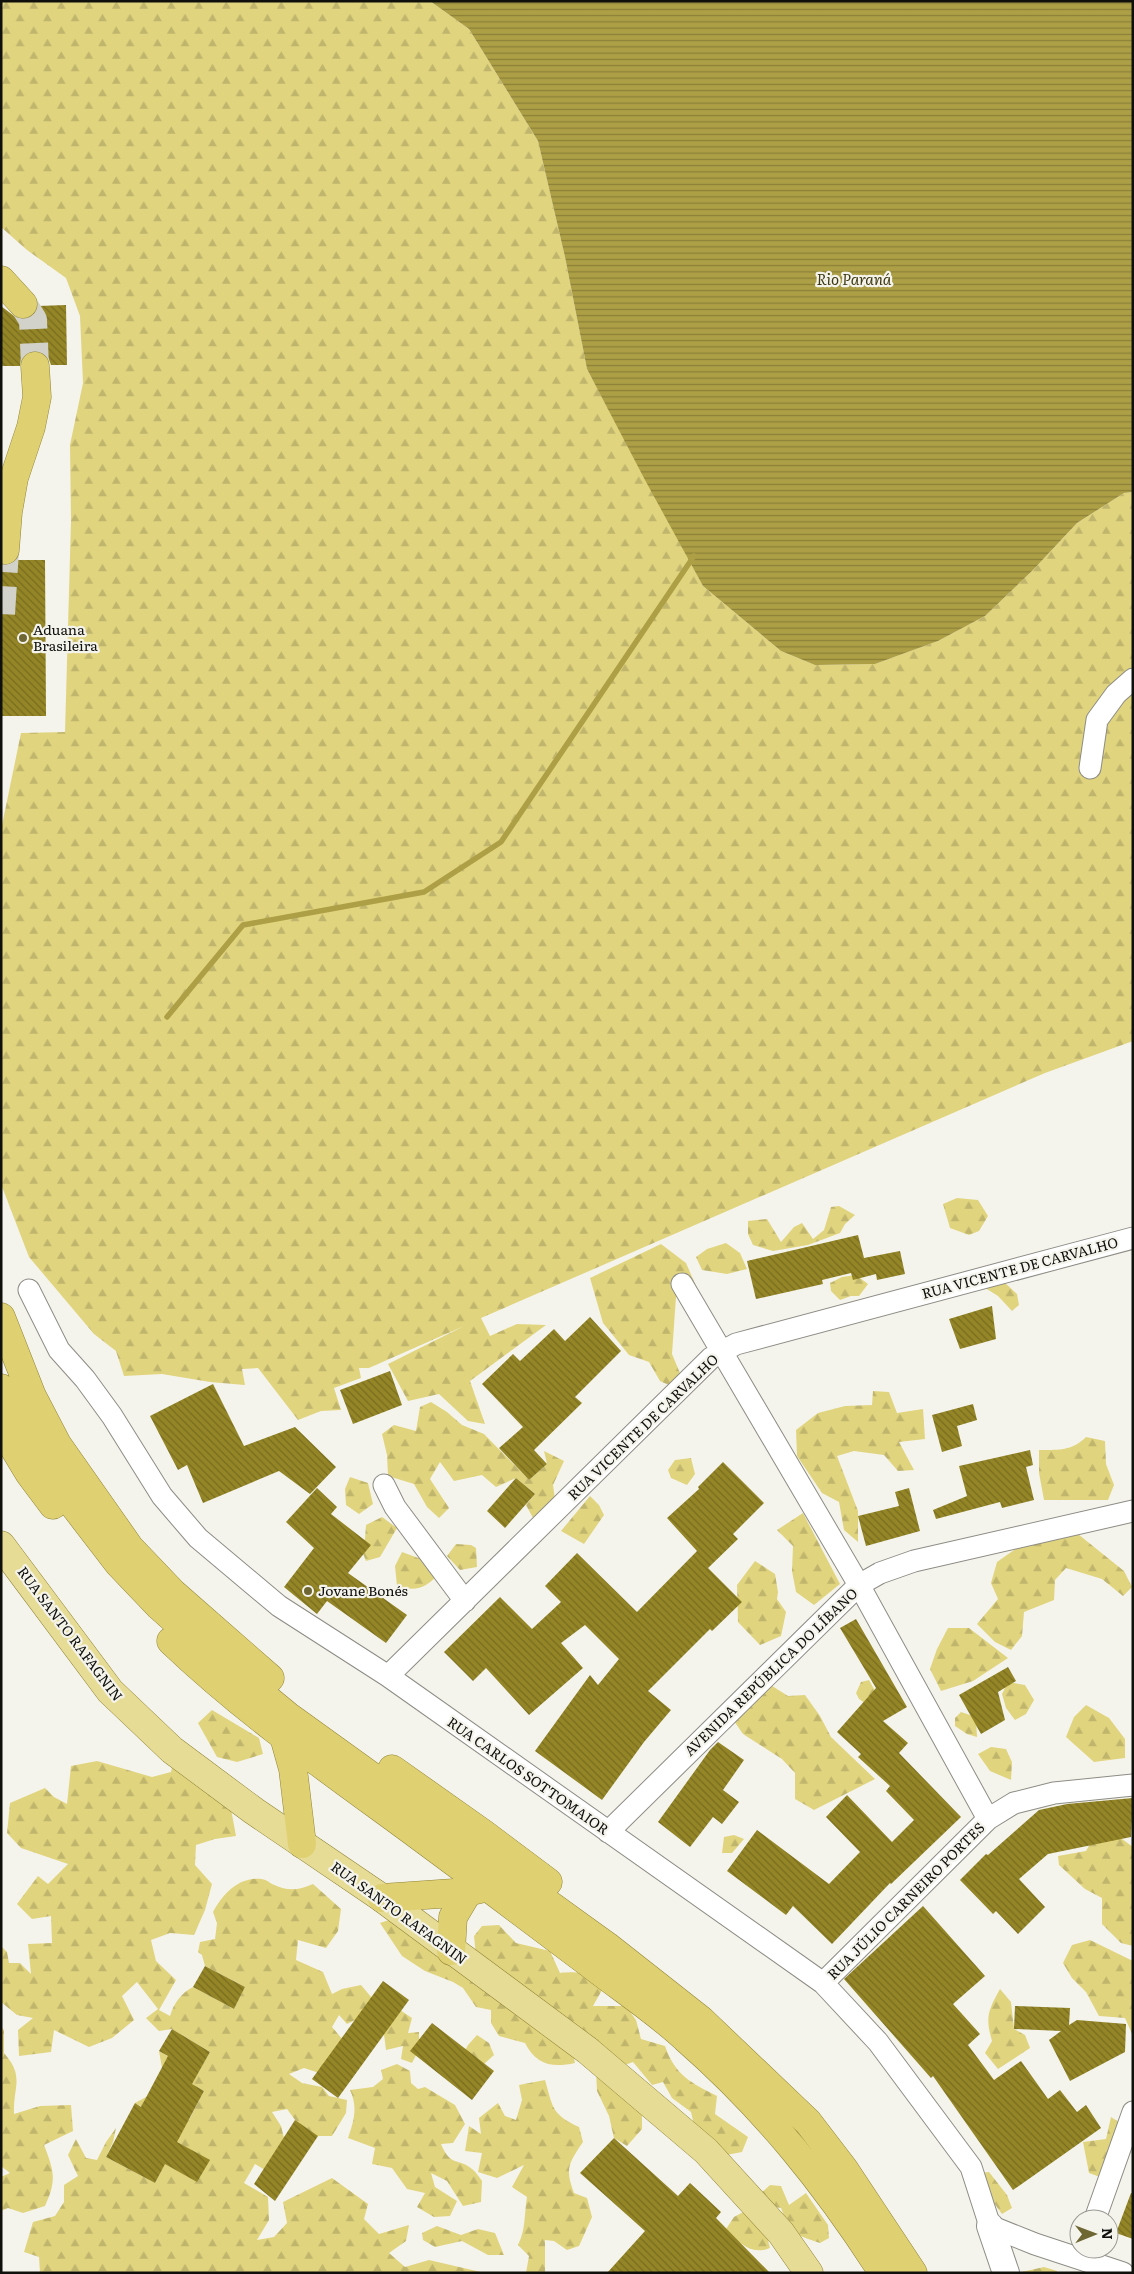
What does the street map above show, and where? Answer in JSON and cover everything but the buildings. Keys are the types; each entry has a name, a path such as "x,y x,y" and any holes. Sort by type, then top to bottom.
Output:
{"highway":[{"path":"1,280 23,304"},
{"path":"5,550 8,512 14,478 31,427 37,397 35,366"},
{"path":"1,1317 32,1396 57,1444 130,1548 174,1594 297,1702 484,1834 583,1909 607,1946"},
{"path":"1,1388 12,1410 75,1507 118,1562 159,1606 215,1656 288,1716 607,1946 701,2020 808,2122 844,2169 913,2273"},
{"path":"1,1428 29,1473 102,1571 206,1675 478,1889 684,2037 737,2086 793,2146 849,2219 882,2273"},
{"path":"1,1468 29,1473"},
{"path":"284,1737 293,1769 302,1844"},
{"path":"382,1898 478,1889"},
{"path":"451,1951 453,1917 478,1889"}],"main road":[{"name":"RUA SANTO RAFAGNIN","path":"1,1545 117,1698 172,1750 302,1844 382,1898 587,2050 706,2151 781,2233 809,2273"}],"street":[{"path":"1090,768 1098,720 1116,694 1133,679"},
{"name":"RUA VICENTE DE CARVALHO","path":"388,1676 711,1358 721,1351 746,1342 1133,1238"},
{"path":"682,1284 859,1586 988,1819"},
{"name":"RUA CARLOS SOTTOMAIOR","path":"29,1290 59,1350 85,1379 112,1416 162,1496 198,1538 279,1606 388,1676 823,1983 878,2042 971,2167 1006,2273"},
{"path":"384,1486 395,1507 465,1601"},
{"name":"AVENIDA REPÚBLICA DO LÍBANO","path":"608,1832 859,1586 880,1573 914,1561 1133,1511"},
{"name":"RUA JÚLIO CARNEIRO PORTES","path":"823,1983 988,1819 1014,1803 1054,1793 1133,1785"},
{"path":"1099,2209 1133,2112"},
{"path":"990,2226 1035,2244 1123,2273"}],"green space":[{"path":"1,1 430,1 469,29 538,141 565,257 587,369 703,586 781,651 815,665 875,664 938,641 985,616 1033,570 1077,523 1124,493 1133,492 1133,1041 1045,1073 481,1318 490,1336 517,1324 546,1325 470,1381 485,1424 468,1421 439,1394 408,1401 388,1364 464,1326 369,1368 359,1368 361,1378 334,1388 341,1410 321,1411 298,1420 258,1368 242,1369 245,1385 210,1382 162,1374 124,1376 116,1351 94,1334 29,1257 1,1184 1,830 21,733 65,732 71,521 70,445 83,383 80,316 66,278 27,250 1,227"},
{"path":"957,1198 978,1200 988,1216 979,1231 969,1235 950,1228 943,1204"},
{"path":"839,1206 855,1215 845,1224 840,1233 808,1245 773,1251 753,1245 748,1234 748,1221 767,1219 781,1242 794,1227 802,1223 813,1239 824,1230 831,1207"},
{"path":"726,1243 740,1253 747,1269 727,1274 702,1270 696,1257 707,1249"},
{"path":"661,1244 686,1263 696,1286 676,1297 672,1354 682,1378 675,1388 660,1381 649,1362 629,1355 603,1323 590,1278"},
{"path":"856,1275 868,1284 859,1296 851,1296 840,1300 831,1291 830,1283 842,1277"},
{"path":"1004,1282 1017,1294 1019,1305 1012,1311 998,1296 982,1286"},
{"path":"873,1391 889,1392 897,1413 923,1409 925,1439 899,1442 914,1470 898,1471 884,1455 854,1451 837,1456 858,1511 858,1542 844,1530 839,1502 822,1493 797,1456 796,1430 818,1413 845,1406 872,1405"},
{"path":"431,1402 447,1412 462,1425 484,1434 529,1480 547,1464 544,1451 564,1461 553,1485 555,1499 549,1517 533,1518 526,1505 535,1494 516,1478 496,1487 482,1475 454,1481 440,1462 430,1479 449,1508 439,1518 427,1507 414,1484 388,1476 387,1455 382,1434 394,1425 416,1431 420,1407"},
{"path":"1086,1437 1105,1441 1106,1464 1114,1485 1108,1500 1044,1500 1039,1473 1039,1450 1059,1450 1070,1447 1081,1442"},
{"path":"691,1458 695,1474 687,1485 671,1478 668,1470 675,1460"},
{"path":"350,1477 368,1483 373,1504 359,1514 346,1505 345,1489"},
{"path":"590,1496 599,1505 604,1515 584,1544 561,1531"},
{"path":"803,1513 840,1584 814,1605 796,1592 792,1571 793,1546 777,1530"},
{"path":"382,1517 397,1528 380,1557 366,1561 360,1546 365,1539 366,1525"},
{"path":"1063,1522 1124,1571 1132,1587 1123,1596 1102,1579 1066,1568 1055,1580 1054,1600 1024,1612 1022,1636 1011,1650 995,1642 977,1624 998,1599 991,1583 997,1562 1041,1531"},
{"path":"456,1544 471,1545 476,1548 477,1567 460,1570 447,1556"},
{"path":"402,1552 421,1559 439,1573 430,1582 421,1587 410,1589 397,1586 395,1566"},
{"path":"755,1561 775,1574 778,1592 777,1599 786,1612 781,1636 760,1645 738,1622 737,1585"},
{"path":"948,1628 969,1628 1008,1658 973,1681 941,1691 930,1669 937,1649"},
{"path":"869,1680 885,1709 879,1713 859,1699 856,1693 861,1682"},
{"path":"1008,1682 1025,1685 1034,1700 1026,1714 1015,1720 1006,1708 1002,1694"},
{"path":"769,1684 788,1696 805,1695 820,1716 831,1737 875,1779 814,1810 795,1799 795,1773 782,1759 743,1734 734,1721"},
{"path":"1086,1705 1109,1718 1125,1739 1125,1758 1094,1762 1066,1737 1074,1717"},
{"path":"212,1710 259,1738 263,1754 237,1762 217,1757 198,1723"},
{"path":"961,1712 976,1717 977,1737 967,1734 955,1726 955,1718"},
{"path":"991,1747 1006,1749 1012,1762 1011,1780 990,1771 978,1754"},
{"path":"176,1749 200,1753 222,1781 229,1798 236,1836 215,1839 196,1845 195,1865 212,1884 205,1910 194,1935 170,1933 151,1940 156,1961 176,1980 159,2010 170,2016 178,1999 193,1987 234,2009 245,1987 205,1966 202,1955 198,1952 200,1942 215,1939 217,1923 213,1912 221,1899 238,1884 253,1879 261,1879 287,1889 297,1889 313,1884 341,1909 338,1931 326,1948 298,1940 296,1960 323,1972 332,1994 342,1989 361,1985 372,1998 363,2016 347,2024 339,2015 332,2027 350,2048 346,2070 316,2072 304,2068 289,2074 302,2083 322,2087 329,2096 347,2100 346,2113 332,2136 307,2136 287,2109 272,2112 281,2126 286,2146 293,2155 294,2173 275,2176 255,2164 244,2183 268,2197 269,2220 257,2240 274,2237 287,2223 283,2202 332,2178 368,2204 364,2219 379,2234 409,2225 406,2241 389,2253 405,2267 429,2260 485,2273 40,2273 39,2257 24,2252 33,2222 55,2216 64,2202 64,2185 78,2176 68,2155 76,2139 86,2158 97,2160 116,2128 113,2142 106,2157 155,2183 163,2167 170,2124 135,2103 146,2097 189,2120 204,2091 162,2068 159,2051 198,2073 210,2052 172,2029 159,2031 146,2018 158,2009 137,1982 122,1996 134,2020 112,2038 89,2047 54,2030 51,2052 19,2056 18,2030 33,2018 17,2015 1,2002 1,1946 7,1952 9,1963 20,1963 31,1974 28,1944 52,1943 51,1916 32,1919 17,1904 38,1876 48,1884 68,1864 21,1848 7,1833 10,1803 45,1788 54,1797 67,1804 71,1766 97,1761 152,1777 171,1772"},
{"path":"1114,1833 1133,1847 1133,1946 1121,1943 1102,1924 1102,1898 1085,1889 1059,1865 1058,1856 1086,1851 1094,1837"},
{"path":"734,1835 744,1839 732,1853 722,1853 724,1837"},
{"path":"389,1920 571,2044 575,2063 552,2065 546,2063 534,2056 525,2043 499,2036 491,2023 491,2010 476,2007 463,1988 425,1971 402,1956 380,1923"},
{"path":"499,1925 516,1943 550,1951 560,1973 574,1972 584,1974 593,1980 602,1990 593,2006 626,2006 636,2020 641,2039 665,2046 674,2064 685,2077 717,2096 715,2114 748,2137 742,2152 721,2156 696,2134 691,2112 672,2098 663,2082 652,2085 633,2062 622,2066 642,2106 642,2129 627,2146 614,2138 609,2116 597,2091 595,2051 586,2032 567,2033 476,1956 474,1936 482,1926"},
{"path":"1090,1940 1133,1961 1133,2036 1125,2018 1099,2016 1086,1992 1072,1978 1063,1963 1072,1945"},
{"path":"1000,1989 1011,2002 1014,2029 1025,2035 1030,2048 998,2069 985,2053 992,2041 988,2020 989,2014"},
{"path":"400,2010 412,2018 408,2033 419,2032 419,2049 412,2063 401,2059 403,2046 386,2050 384,2034"},
{"path":"1,2027 4,2030 4,2053 16,2075 14,2114 40,2106 71,2105 73,2131 44,2145 53,2176 49,2197 45,2206 23,2213 8,2208 1,2211 1,2177 10,2173 1,2166"},
{"path":"477,2035 489,2043 494,2055 484,2064 461,2058 468,2045"},
{"path":"397,2064 410,2071 411,2083 418,2089 425,2087 455,2105 465,2124 453,2143 441,2144 448,2156 467,2165 482,2181 481,2202 463,2206 447,2181 431,2173 435,2187 457,2201 450,2216 434,2217 417,2207 425,2193 407,2189 392,2168 372,2164 375,2148 348,2138 354,2114 354,2102 350,2090 373,2087 383,2079 381,2070"},
{"path":"545,2080 554,2109 563,2118 579,2127 583,2142 571,2161 569,2172 574,2193 587,2198 592,2217 579,2246 567,2250 554,2241 545,2240 545,2273 526,2273 529,2256 518,2245 524,2228 527,2197 512,2187 524,2165 497,2178 478,2172 482,2153 465,2151 469,2126 481,2134 479,2118 498,2103 505,2116 516,2120 522,2100 519,2085"},
{"path":"1111,2117 1122,2124 1100,2177 1089,2173 1083,2142 1106,2139"},
{"path":"989,2172 1007,2195 1012,2208 1002,2214 986,2192 979,2173"},
{"path":"770,2185 781,2186 789,2205 806,2193 828,2225 829,2238 820,2243 794,2232 781,2208 769,2206 759,2195"},
{"path":"745,2211 764,2225 770,2248 763,2250 751,2249 740,2243 726,2229 734,2217"},
{"path":"437,2226 461,2235 478,2229 495,2233 504,2255 488,2255 462,2241 435,2247 423,2240 422,2233"},
{"path":"1044,2267 1057,2271 1057,2273 1017,2273"}],"water":[{"name":"Rio Paraná","path":"430,1 1133,1 1133,492 1124,493 1077,523 1033,570 985,616 938,641 875,664 815,665 781,651 703,586 645,480 587,369 565,257 538,141 469,29"}],"waterway":[{"path":"167,1017 243,925 424,892 501,842 694,556"}],"tunnel":[{"path":"23,304 33,320 35,366"},
{"path":"1,614 5,550"}],"place":[{"name":"Aduana Brasileira","path":"23,638"},
{"name":"Jovane Bonés","path":"308,1591"}]}
